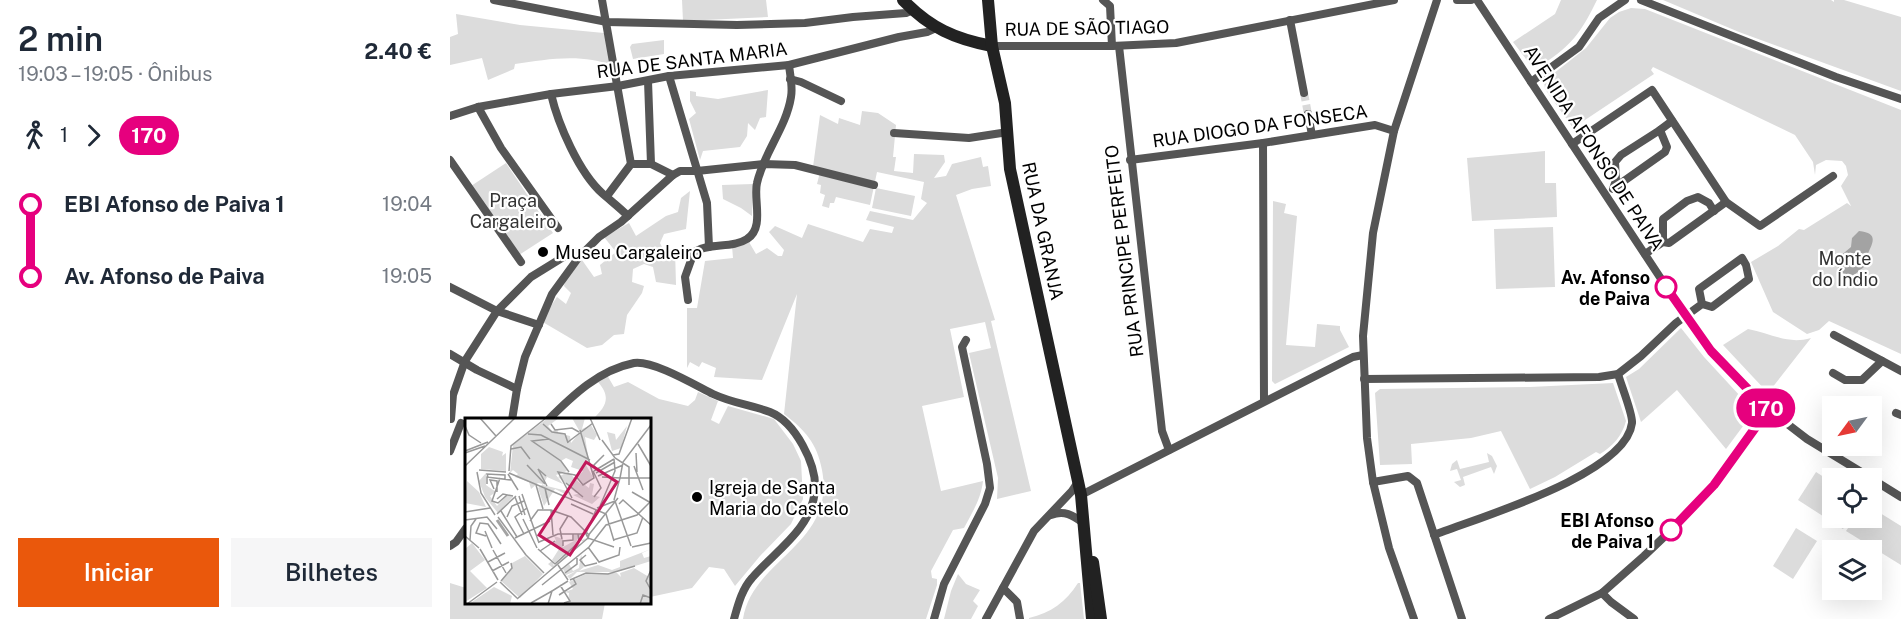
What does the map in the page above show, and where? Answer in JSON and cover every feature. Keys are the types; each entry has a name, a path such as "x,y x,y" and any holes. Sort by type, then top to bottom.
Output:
{"main road":[{"path":"903,0 936,28 962,39 992,46"},
{"name":"RUA DA GRANJA","path":"988,0 992,46 1005,103 1010,169 1081,497 1092,619"},
{"name":"RUA DA GRANJA","path":"1083,523 1092,550 1101,619"}],"street":[{"path":"494,0 607,22 737,25 805,23 853,16 906,13 913,10"},
{"path":"603,0 631,164 607,196"},
{"name":"RUA PRINCIPE PERFEITO","path":"1103,0 1110,6 1162,431 1169,450"},
{"name":"RUA DE SÃO TIAGO","path":"992,46 1115,46 1176,43 1394,0"},
{"path":"1414,619 1389,548 1373,482 1363,355 1366,290 1373,233 1394,131 1437,0"},
{"path":"1456,0 1471,0"},
{"name":"AVENIDA AFONSO DE PAIVA","path":"1477,0 1685,316 1711,351 1768,410 1807,439 1853,468"},
{"path":"1531,82 1579,47 1599,18 1625,0"},
{"path":"1641,0 1836,77 1901,99"},
{"path":"1290,20 1304,93"},
{"name":"RUA DE SANTA MARIA","path":"450,116 478,107 669,76 789,65 936,28"},
{"path":"688,300 685,277 694,252 709,247 734,244 747,239 754,232 757,221 757,184 786,118 792,95 789,65"},
{"path":"669,76 707,203 709,247"},
{"path":"790,79 841,101"},
{"path":"648,81 651,164"},
{"path":"1572,144 1652,90 1726,202 1760,226 1833,176"},
{"path":"551,94 567,141 594,183 628,216"},
{"path":"478,107 501,148 558,228"},
{"path":"1308,114 1312,135"},
{"path":"1614,188 1615,162 1621,155 1672,121"},
{"name":"RUA DIOGO DA FONSECA","path":"1130,160 1263,143 1375,125 1394,131"},
{"path":"1605,194 1665,152 1667,147 1660,130"},
{"path":"894,133 969,138 1008,132"},
{"path":"1263,143 1264,401"},
{"path":"450,160 521,262"},
{"path":"631,164 651,164 673,175"},
{"path":"450,451 464,423 450,419 453,395 465,361 497,311 531,277 576,254 628,216 673,175 680,171 764,164 795,165 874,185"},
{"path":"1663,242 1663,219 1686,201 1698,197 1709,203 1714,211"},
{"path":"1645,254 1663,242 1669,243 1726,202"},
{"path":"512,418 525,357 552,294 576,254"},
{"path":"1742,258 1749,279 1712,307 1702,304 1699,289 1742,258"},
{"path":"450,286 497,311 539,325"},
{"path":"1364,379 1599,377 1618,374 1702,304"},
{"path":"1834,335 1901,371"},
{"path":"934,619 944,584 986,504 990,488 962,347 966,340"},
{"path":"450,354 517,389"},
{"path":"1066,513 1081,497 1169,450 1353,357 1363,355"},
{"path":"1833,373 1845,380 1862,380 1882,361"},
{"path":"550,418 574,395 606,372 636,363 648,363 737,404 772,413 799,438 810,458 815,491 810,511 789,540 750,579 740,598 734,619"},
{"path":"1434,536 1541,496 1618,449 1628,434 1632,422 1618,374"},
{"path":"1549,619 1602,593 1685,517 1714,485 1768,410"},
{"path":"1373,482 1408,476 1417,483 1462,619"},
{"path":"986,619 1034,531 1078,482"},
{"name":"AVENIDA AFONSO DE PAIVA","path":"1882,485 1901,496"},
{"path":"1048,516 1057,512 1066,513 1083,523"},
{"path":"450,546 465,529"},
{"path":"1003,588 1017,602 1020,619"},
{"path":"1602,593 1634,619"}],"green space":[{"path":"682,0 766,0 768,17 683,21"},
{"path":"1561,0 1597,0 1583,27 1572,40 1549,60 1532,67 1513,42 1555,14"},
{"path":"1663,0 1831,0 1834,2 1834,0 1844,0 1901,17 1901,91 1739,32"},
{"name":"Monte do Índio","path":"1631,8 1645,9 1901,110 1901,354 1829,321 1819,330 1807,334 1773,312 1751,262 1778,246 1799,229 1804,230 1847,203 1851,206 1841,186 1848,175 1842,161 1826,160 1816,165 1815,175 1813,162 1795,135 1653,67 1651,70 1654,74 1573,128 1545,89 1544,81 1586,48 1610,18"},
{"path":"456,14 520,25 604,33 614,66 577,58 540,60 515,64 514,69 488,80 482,58 450,65 450,37 458,34"},
{"path":"664,40 664,54 633,59 630,47 632,44"},
{"path":"768,90 766,117 760,118 755,130 748,123 747,136 740,147 703,151 700,160 689,119 696,113 690,101 690,91 696,92 696,96 718,99"},
{"path":"862,111 878,113 896,125 894,171 913,173 914,154 944,155 945,162 934,178 946,176 952,164 981,157 983,167 988,166 991,186 972,189 956,195 995,320 991,321 1031,491 997,499 998,478 969,353 991,348 985,322 950,329 964,397 922,406 941,491 983,481 978,500 964,528 953,530 931,571 932,578 937,579 937,585 926,619 743,619 750,598 761,581 806,534 817,516 823,495 822,470 817,452 804,432 784,414 797,294 762,380 714,377 716,368 702,362 699,367 690,362 687,368 687,308 697,308 705,261 733,258 732,246 749,242 756,254 767,248 778,256 782,256 784,250 769,232 775,226 802,238 808,224 863,242 870,229 892,233 894,227 866,220 870,211 913,220 927,203 921,199 924,182 877,172 870,205 836,197 834,203 830,203 829,208 822,206 825,195 820,193 821,185 817,184 820,172 813,167 820,115 838,124 839,118 860,125"},
{"path":"1545,151 1545,183 1556,183 1557,217 1472,221 1467,158"},
{"name":"Praça Cargaleiro","path":"506,163 553,233 519,255 471,186"},
{"path":"753,184 752,216 723,199 722,185"},
{"path":"876,188 915,196 911,216 872,208"},
{"path":"690,191 686,229 664,234 660,243 663,249 675,249 676,285 656,282 653,267 644,264 633,269 632,282 644,286 642,293 627,315 624,334 614,335 602,345 587,348 541,321 557,297 566,304 571,293 564,286 565,281 582,260 594,277 602,274 600,265 616,252 604,237 629,223 636,236 666,216 678,212 681,198"},
{"path":"1273,201 1286,204 1284,213 1297,216 1286,345 1315,347 1317,324 1340,326 1349,347 1275,384 1272,381"},
{"path":"1553,227 1555,287 1496,289 1494,229"},
{"path":"1681,328 1704,357 1753,410 1726,449 1677,390 1641,422 1626,377 1639,369"},
{"path":"1748,329 1794,340 1811,338 1768,393 1723,345"},
{"path":"607,375 614,387 628,382 659,399 688,406 695,400 698,392 718,401 711,420 719,424 728,406 774,419 793,444 801,461 803,499 791,524 735,586 724,569 709,567 692,588 651,597 651,418 594,418 606,401 605,392 598,382"},
{"path":"1613,383 1626,421 1616,440 1600,454 1596,452 1530,489 1501,431 1471,438 1411,444 1412,464 1380,465 1375,393 1380,389 1530,387"},
{"path":"1487,453 1492,456 1497,466 1494,474 1491,467 1463,477 1465,485 1460,487 1454,482 1461,480 1457,469 1450,471 1452,464 1457,460 1460,469 1489,462"},
{"path":"1816,472 1822,476 1822,515 1798,500"},
{"path":"1882,514 1901,526 1901,565 1882,553 1882,540 1861,540 1846,531 1848,528 1882,528"},
{"path":"1796,528 1817,541 1793,579 1773,566"},
{"path":"958,574 966,584 980,590 973,601 978,606 971,619 944,619 951,591"},
{"path":"450,583 465,588 465,604 605,604 602,619 450,619"},
{"path":"1080,583 1084,619 1029,619 1057,606"}],"shaded area":[{"path":"1859,231 1871,236 1872,244 1864,267 1854,275 1845,275 1838,268 1838,258 1851,247 1852,238"}],"tunnel":[{"path":"1304,93 1308,114"}],"bus line":[{"name":"170","path":"1666,287 1711,351 1768,410 1714,485 1671,530"}],"place":[{"name":"Museu Cargaleiro","path":"543,252"},
{"name":"Av. Afonso de Paiva","path":"1666,287"},
{"name":"Igreja de Santa Maria do Castelo","path":"697,497"},
{"name":"EBI Afonso de Paiva 1","path":"1671,530"}]}
